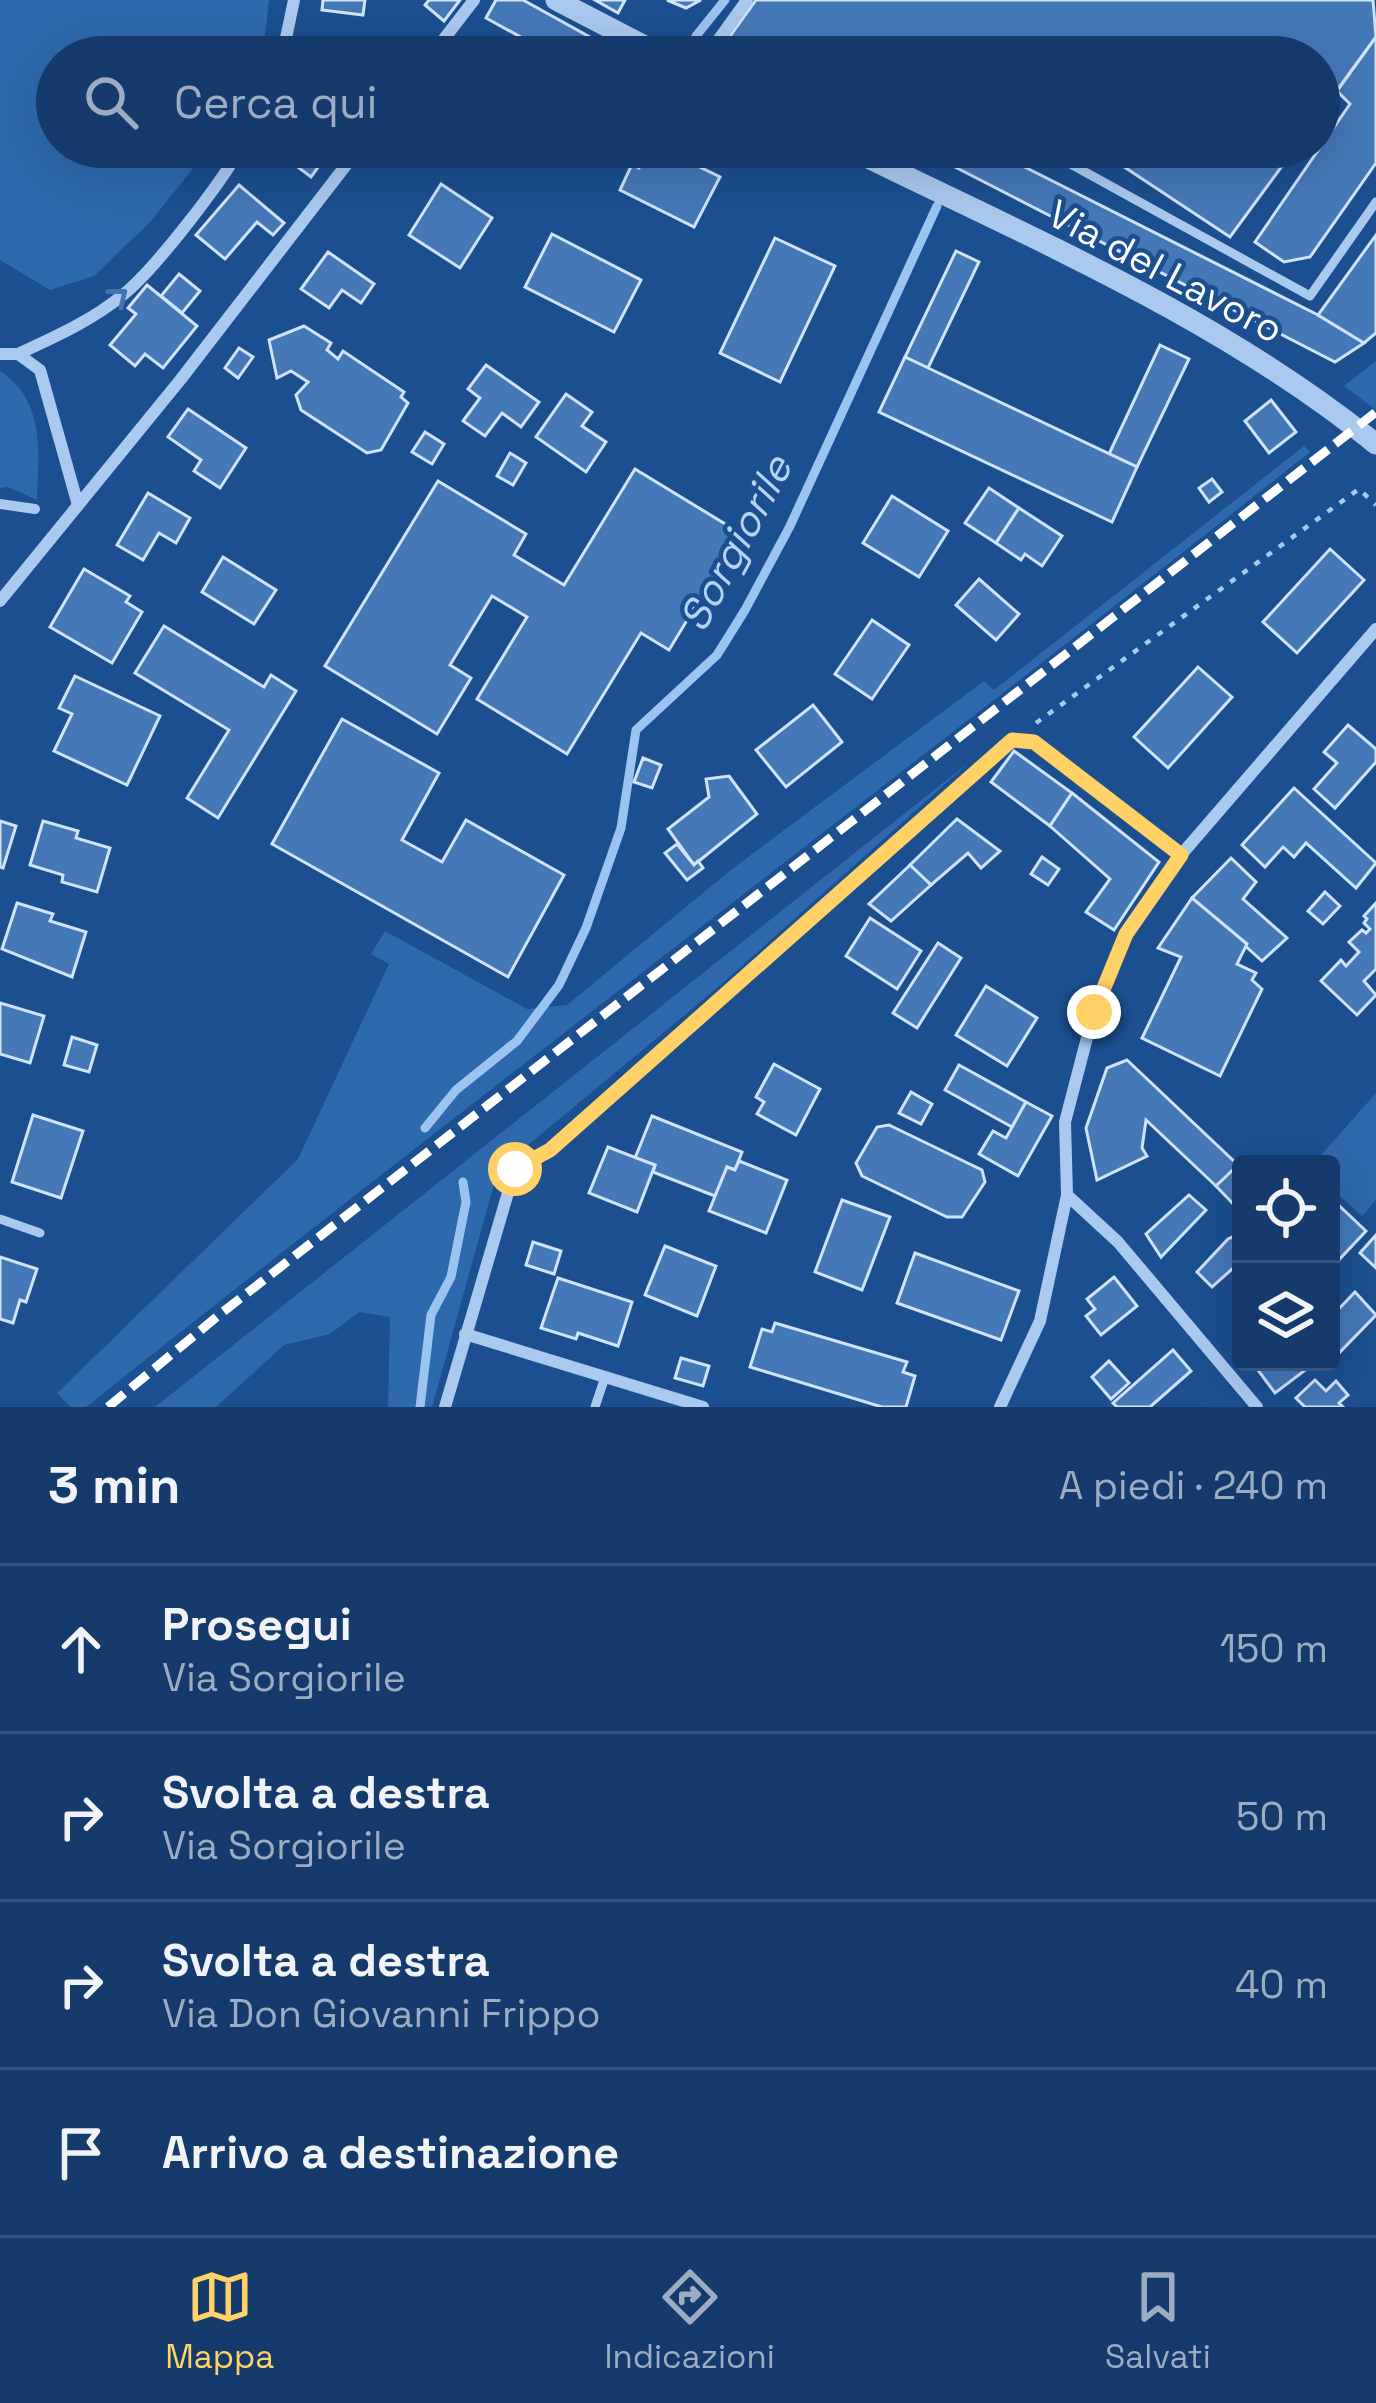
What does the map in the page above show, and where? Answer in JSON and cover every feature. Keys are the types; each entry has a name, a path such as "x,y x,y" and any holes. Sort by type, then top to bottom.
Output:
{"street":[{"path":"286,36 294,0"},
{"path":"446,36 474,0"},
{"path":"556,0 625,36"},
{"path":"721,36 747,0"},
{"path":"0,354 18,354 72,329 126,292 226,168"},
{"path":"0,601 343,168"},
{"name":"Via del Lavoro","path":"888,168 1215,332 1323,401 1376,444"},
{"path":"18,354 40,370 78,505"},
{"path":"0,504 35,508"},
{"path":"1000,1407 1040,1321 1067,1195 1065,1122 1094,1012 1126,934 1181,855 1376,629"},
{"path":"445,1407 515,1169 550,1150 1012,740 1034,742 1181,855"},
{"path":"1067,1195 1118,1242 1257,1407"},
{"path":"465,1334 703,1407"}],"lane":[{"path":"1078,168 1310,296 1376,202"},
{"path":"0,1220 40,1233"},
{"path":"595,1407 605,1377"}],"path":[{"path":"1012,740 1359,489 1376,505"}],"shaded area":[{"path":"0,0 269,0 265,36 36,36 36,168 193,168 151,221 94,276 50,290 0,260"},
{"path":"1376,361 1376,410 1344,386"},
{"path":"0,371 15,383 32,412 38,446 37,500 0,488"},
{"path":"1304,446 1310,452 86,1407 71,1407 57,1393 298,1159 389,964 371,954 385,931 527,1009 567,1005 732,869 984,681 994,690"},
{"path":"972,760 717,988 498,1170 432,1407 388,1407 390,1317 359,1312 330,1334 284,1345 216,1407 155,1407"},
{"path":"1376,1093 1376,1200 1362,1216 1340,1196 1340,1155 1321,1155"}],"building":[{"path":"323,0 365,0 363,15 322,10"},
{"path":"429,0 460,0 444,21 425,5"},
{"path":"496,0 523,0 588,36 519,36 486,18"},
{"path":"595,0 625,0 618,13"},
{"path":"667,0 701,0 686,8"},
{"path":"756,0 1373,0 1376,37 1340,86 1340,36 730,36"},
{"path":"1376,37 1376,163 1310,257 1284,262 1255,242 1306,168 1340,168 1340,119 1350,104 1340,94 1340,87"},
{"path":"630,168 702,168 720,177 694,227 620,190"},
{"path":"957,168 1027,168 1318,315 1364,343 1335,362"},
{"path":"1126,168 1281,168 1230,237"},
{"path":"441,184 492,218 460,268 409,235"},
{"path":"239,185 284,223 273,235 257,222 225,259 196,235"},
{"path":"552,234 641,280 614,332 525,287"},
{"path":"1376,235 1376,333 1364,343 1318,315"},
{"path":"775,238 835,266 780,382 720,353"},
{"path":"956,251 979,262 928,368 905,357"},
{"path":"328,252 374,284 361,303 342,290 329,308 301,289"},
{"path":"179,274 200,291 182,313 161,296"},
{"path":"147,285 197,326 163,368 145,354 135,366 110,345 136,314 128,308"},
{"path":"304,326 331,343 327,350 338,359 343,351 404,392 401,397 408,403 381,450 367,453 301,410 296,395 308,382 291,371 277,378 269,340"},
{"path":"1160,345 1189,359 1137,467 1109,454"},
{"path":"239,348 253,357 238,378 225,368"},
{"path":"905,357 1137,467 1112,522 879,412"},
{"path":"486,365 539,402 521,427 502,413 485,436 463,421 480,398 468,389"},
{"path":"566,394 592,412 582,426 606,442 586,472 536,437"},
{"path":"1271,400 1296,432 1269,453 1245,421"},
{"path":"188,409 246,448 220,488 194,471 201,460 168,437"},
{"path":"425,432 444,444 432,464 412,452"},
{"path":"510,453 526,463 513,485 497,476"},
{"path":"635,469 740,533 669,650 641,633 567,754 477,699 527,617 492,596 450,665 471,678 437,734 325,666 438,481 526,534 514,555 564,585"},
{"path":"1212,479 1222,492 1209,502 1199,488"},
{"path":"989,488 1019,508 996,543 965,523"},
{"path":"148,493 190,518 176,543 159,533 143,560 117,545"},
{"path":"892,496 948,531 919,577 863,543"},
{"path":"1019,508 1062,536 1042,566 1025,554 1021,560 996,543"},
{"path":"1330,549 1364,580 1297,653 1263,622"},
{"path":"223,557 276,590 254,624 202,592"},
{"path":"84,569 130,596 126,602 142,612 112,663 50,627"},
{"path":"979,579 1019,614 996,640 956,605"},
{"path":"872,620 909,645 872,699 835,674"},
{"path":"164,626 264,687 271,675 296,691 218,818 187,798 229,730 135,673"},
{"path":"1198,667 1232,697 1168,768 1134,737"},
{"path":"75,676 160,716 127,785 54,751 72,714 59,708"},
{"path":"813,705 842,742 786,787 756,750"},
{"path":"342,719 439,773 402,840 442,862 466,820 564,875 508,977 272,844"},
{"path":"1348,725 1376,749 1376,762 1335,808 1314,789 1337,763 1324,752"},
{"path":"1014,751 1072,793 1050,826 991,782"},
{"path":"643,758 661,765 652,788 634,782"},
{"path":"729,776 757,814 694,865 668,829 709,797 706,779"},
{"path":"1294,788 1376,863 1356,888 1306,843 1294,857 1283,847 1265,867 1242,845"},
{"path":"1072,793 1159,862 1114,930 1086,912 1110,879 1050,826"},
{"path":"957,819 1000,851 981,868 968,853 931,885 910,865"},
{"path":"0,821 16,826 3,868 0,867"},
{"path":"43,821 78,831 76,838 110,848 97,892 62,882 63,875 30,865"},
{"path":"677,844 694,865 698,861 703,868 687,880 665,853"},
{"path":"1042,857 1059,869 1048,885 1031,874"},
{"path":"1231,858 1256,882 1243,899 1287,938 1262,961 1192,898"},
{"path":"910,865 931,885 891,921 869,904"},
{"path":"1325,892 1340,906 1323,924 1308,911"},
{"path":"1192,898 1247,944 1237,964 1256,973 1252,980 1262,989 1220,1076 1142,1038 1181,957 1158,948"},
{"path":"17,903 53,914 50,921 86,932 72,977 2,949"},
{"path":"1376,903 1376,969 1364,981 1376,995 1357,1015 1321,981 1341,960 1346,966 1359,952 1349,942 1370,929 1364,916"},
{"path":"870,918 921,951 897,989 846,956"},
{"path":"938,943 961,958 917,1028 893,1013"},
{"path":"986,986 1037,1018 1007,1066 956,1035"},
{"path":"0,1003 44,1016 30,1063 0,1054"},
{"path":"72,1037 97,1045 89,1072 64,1065"},
{"path":"1127,1060 1232,1159 1232,1171 1216,1186 1146,1120 1142,1148 1147,1156 1097,1180 1086,1128 1107,1068"},
{"path":"774,1064 820,1089 796,1135 757,1114 764,1102 756,1097"},
{"path":"959,1065 1026,1102 1012,1127 945,1090"},
{"path":"911,1092 932,1104 921,1124 899,1113"},
{"path":"1026,1102 1052,1116 1018,1176 979,1154 993,1131 1006,1138"},
{"path":"33,1115 83,1131 61,1198 12,1182"},
{"path":"652,1116 742,1152 735,1170 727,1167 715,1196 653,1172 655,1165 635,1158"},
{"path":"889,1125 982,1170 985,1182 962,1217 947,1217 862,1176 856,1163 877,1127"},
{"path":"608,1147 655,1165 637,1212 589,1193"},
{"path":"739,1161 787,1180 766,1233 709,1211 727,1167 735,1170"},
{"path":"1232,1171 1232,1203 1216,1186"},
{"path":"1189,1195 1206,1210 1161,1257 1146,1234"},
{"path":"842,1200 890,1217 862,1290 815,1272"},
{"path":"1340,1206 1366,1231 1340,1259"},
{"path":"1376,1235 1376,1268 1360,1253"},
{"path":"1232,1237 1232,1269 1212,1287 1197,1272"},
{"path":"533,1242 561,1251 554,1274 526,1265"},
{"path":"665,1246 716,1266 697,1316 645,1295"},
{"path":"915,1253 1019,1291 1001,1340 897,1303"},
{"path":"0,1257 37,1269 13,1323 0,1319"},
{"path":"1114,1277 1137,1306 1101,1335 1086,1316 1095,1309 1087,1299"},
{"path":"558,1278 632,1302 618,1346 541,1328"},
{"path":"1355,1292 1376,1315 1340,1352 1340,1308"},
{"path":"775,1323 907,1362 903,1372 915,1376 906,1407 882,1407 750,1367 762,1329 772,1332"},
{"path":"1173,1350 1191,1371 1150,1407 1113,1403"},
{"path":"681,1358 709,1366 703,1386 675,1378"},
{"path":"1109,1361 1129,1383 1111,1399 1092,1377"},
{"path":"1259,1371 1304,1371 1275,1393"},
{"path":"1315,1380 1326,1391 1336,1381 1348,1395 1339,1403 1343,1407 1305,1407 1296,1398"}],"waterway":[{"name":"Sorgiorile","path":"696,36 725,0"},
{"name":"Sorgiorile","path":"425,1128 456,1090 517,1041 559,985 586,928 621,828 636,730 717,655 745,610 790,526 937,206"},
{"name":"Sorgiorile","path":"420,1407 431,1315 451,1277 466,1202 463,1182"}],"railway":[{"path":"108,1407 219,1315 1376,412"}],"route":[{"path":"515,1169 550,1150 1012,740 1034,742 1181,855 1126,934 1094,1012"}]}
